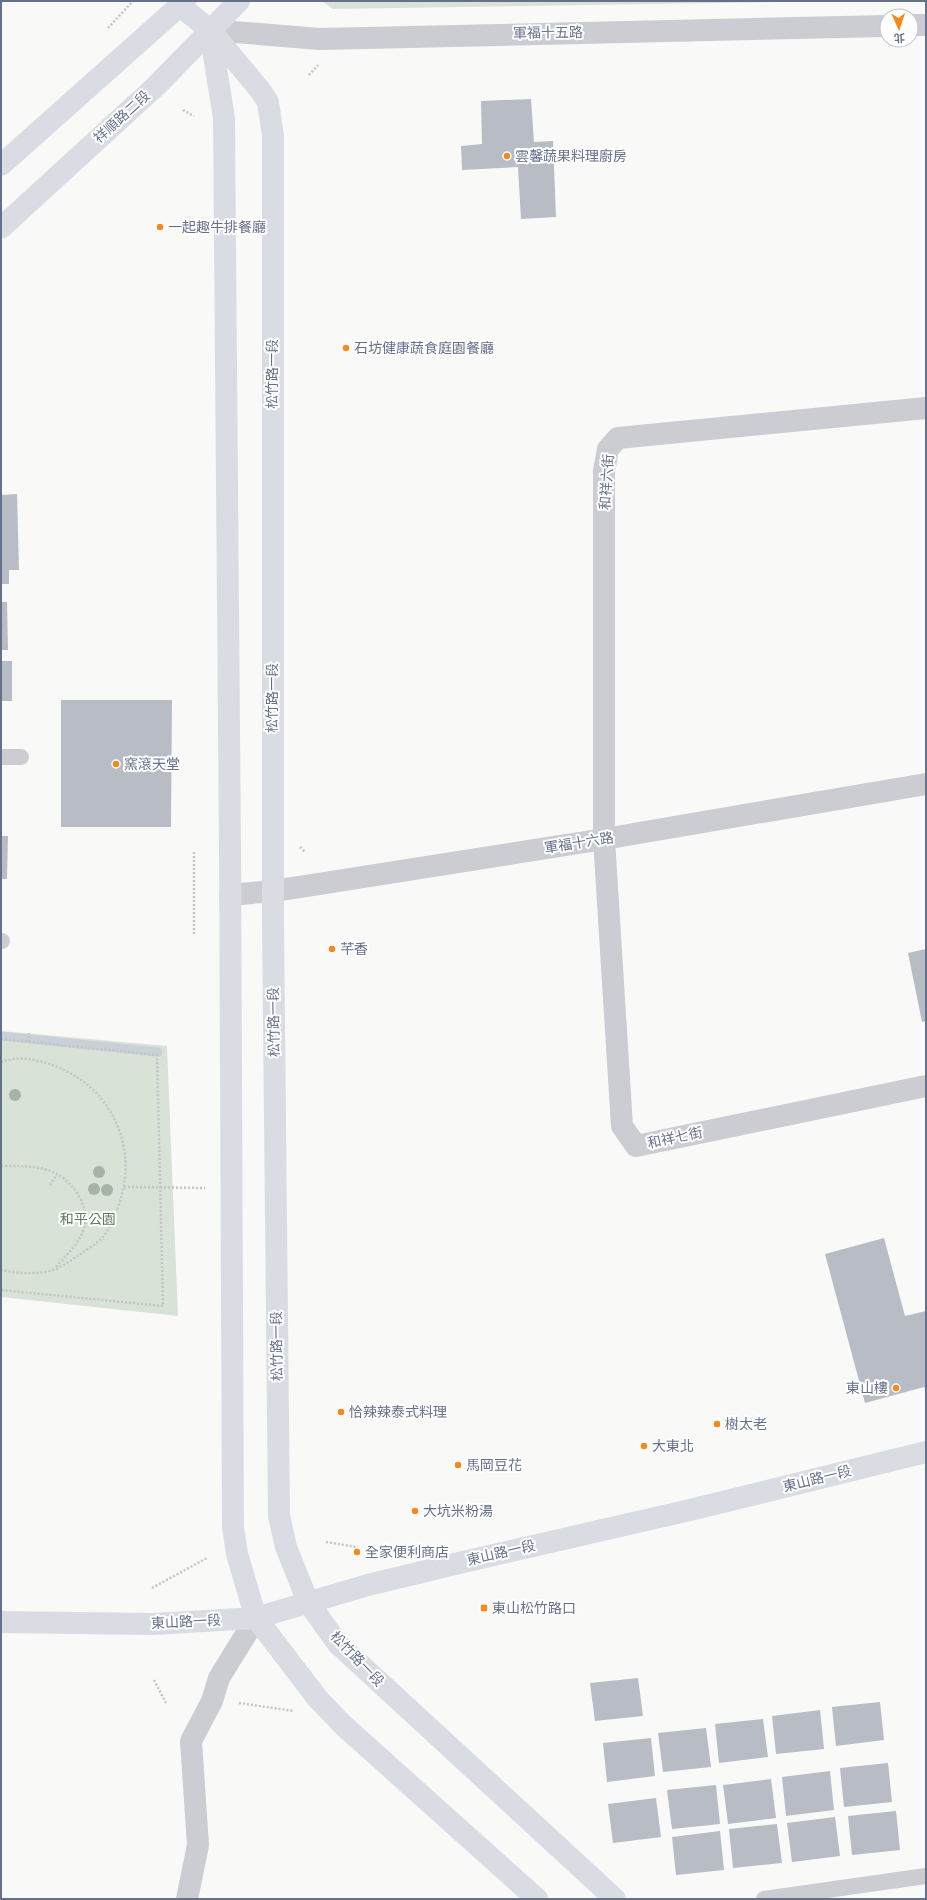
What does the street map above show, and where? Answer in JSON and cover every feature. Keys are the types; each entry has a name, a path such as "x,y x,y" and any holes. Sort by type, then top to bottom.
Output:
{"street":[{"name":"祥順路二段","path":"1,228 156,86 239,1"},
{"name":"松竹路一段","path":"183,4 210,30 268,102 273,136 273,891 279,1516 286,1547 308,1602 338,1644 616,1899"},
{"path":"1,166 183,4"},
{"name":"軍福十五路","path":"210,30 320,38 879,26"},
{"path":"210,30 224,118 233,1527 237,1554 256,1618 318,1699 343,1725 537,1899"},
{"name":"和祥六街","path":"604,839 604,471 608,449 618,438 926,408"},
{"name":"軍福十六路","path":"230,894 273,891 604,839 926,784"},
{"name":"和祥七街","path":"604,839 622,1126 636,1146 926,1086"},
{"name":"東山路一段","path":"1,1622 153,1624 256,1618 308,1602 459,1562 690,1510 926,1452"},
{"path":"187,1899 198,1845 191,1741 212,1701 219,1678 256,1618"}],"lane":[{"path":"1,756 21,757"},
{"path":"764,1899 926,1876"}],"path":[{"path":"108,28 132,1"},
{"path":"309,74 321,61"},
{"path":"183,110 194,116"},
{"path":"298,846 305,852"},
{"path":"194,851 194,934"},
{"path":"29,1042 30,1033"},
{"path":"1,1039 158,1055 163,1306 1,1290"},
{"path":"1,1062 27,1058 50,1064 81,1080 96,1094 118,1123 123,1141 126,1162 124,1187 112,1224 102,1238 82,1253 53,1269 24,1274 1,1270"},
{"path":"1,1166 22,1165 44,1168 58,1174 74,1188 85,1206 86,1217 84,1228 78,1238 53,1269"},
{"path":"50,1185 58,1174"},
{"path":"124,1187 232,1188"},
{"path":"326,1542 357,1547"},
{"path":"152,1588 207,1558"},
{"path":"154,1680 166,1703"},
{"path":"238,1703 296,1712"}],"green space":[{"path":"322,1 835,1 333,9"},
{"name":"和平公園","path":"1,1031 167,1046 178,1316 1,1297"}],"building":[{"name":"雲馨蔬果料理廚房","path":"531,99 534,142 553,141 556,217 521,219 518,167 462,170 461,146 482,144 481,101"},
{"path":"17,494 19,570 9,570 9,584 1,584 1,495"},
{"path":"1,602 7,602 8,650 1,650"},
{"path":"1,661 12,661 12,701 1,701"},
{"name":"窯滾天堂","path":"61,700 172,700 171,827 61,827"},
{"path":"1,836 8,836 7,879 1,879"},
{"path":"926,949 926,1021 922,1022 908,953"},
{"path":"884,1238 905,1316 926,1311 926,1391 924,1387 865,1403 825,1254"},
{"path":"638,1678 643,1716 595,1721 590,1683"},
{"path":"880,1702 884,1740 836,1746 832,1707"},
{"path":"820,1710 824,1749 776,1754 772,1716"},
{"path":"763,1719 768,1757 719,1763 715,1724"},
{"path":"706,1728 711,1767 663,1772 658,1733"},
{"path":"651,1738 655,1776 607,1782 603,1743"},
{"path":"888,1763 892,1802 844,1807 840,1768"},
{"path":"830,1771 834,1810 786,1816 782,1777"},
{"path":"771,1779 776,1818 728,1824 723,1785"},
{"path":"716,1785 720,1824 672,1829 667,1790"},
{"path":"656,1798 661,1837 613,1843 608,1804"},
{"path":"896,1811 900,1850 852,1855 848,1816"},
{"path":"835,1817 840,1856 792,1862 787,1823"},
{"path":"777,1824 782,1863 733,1868 729,1829"},
{"path":"720,1831 724,1870 676,1875 672,1837"}],"waterway":[{"path":"1,1036 158,1052"}],"place":[{"name":"雲馨蔬果料理廚房","path":"507,156"},
{"name":"一起趣牛排餐廳","path":"160,227"},
{"name":"石坊健康蔬食庭園餐廳","path":"346,348"},
{"name":"窯滾天堂","path":"116,764"},
{"name":"芊香","path":"332,949"},
{"name":"東山樓","path":"896,1388"},
{"name":"恰辣辣泰式料理","path":"341,1412"},
{"name":"樹太老","path":"717,1424"},
{"name":"大東北","path":"644,1446"},
{"name":"馬岡豆花","path":"458,1465"},
{"name":"大坑米粉湯","path":"415,1511"},
{"name":"全家便利商店","path":"357,1552"},
{"name":"東山松竹路口","path":"484,1608"}]}
